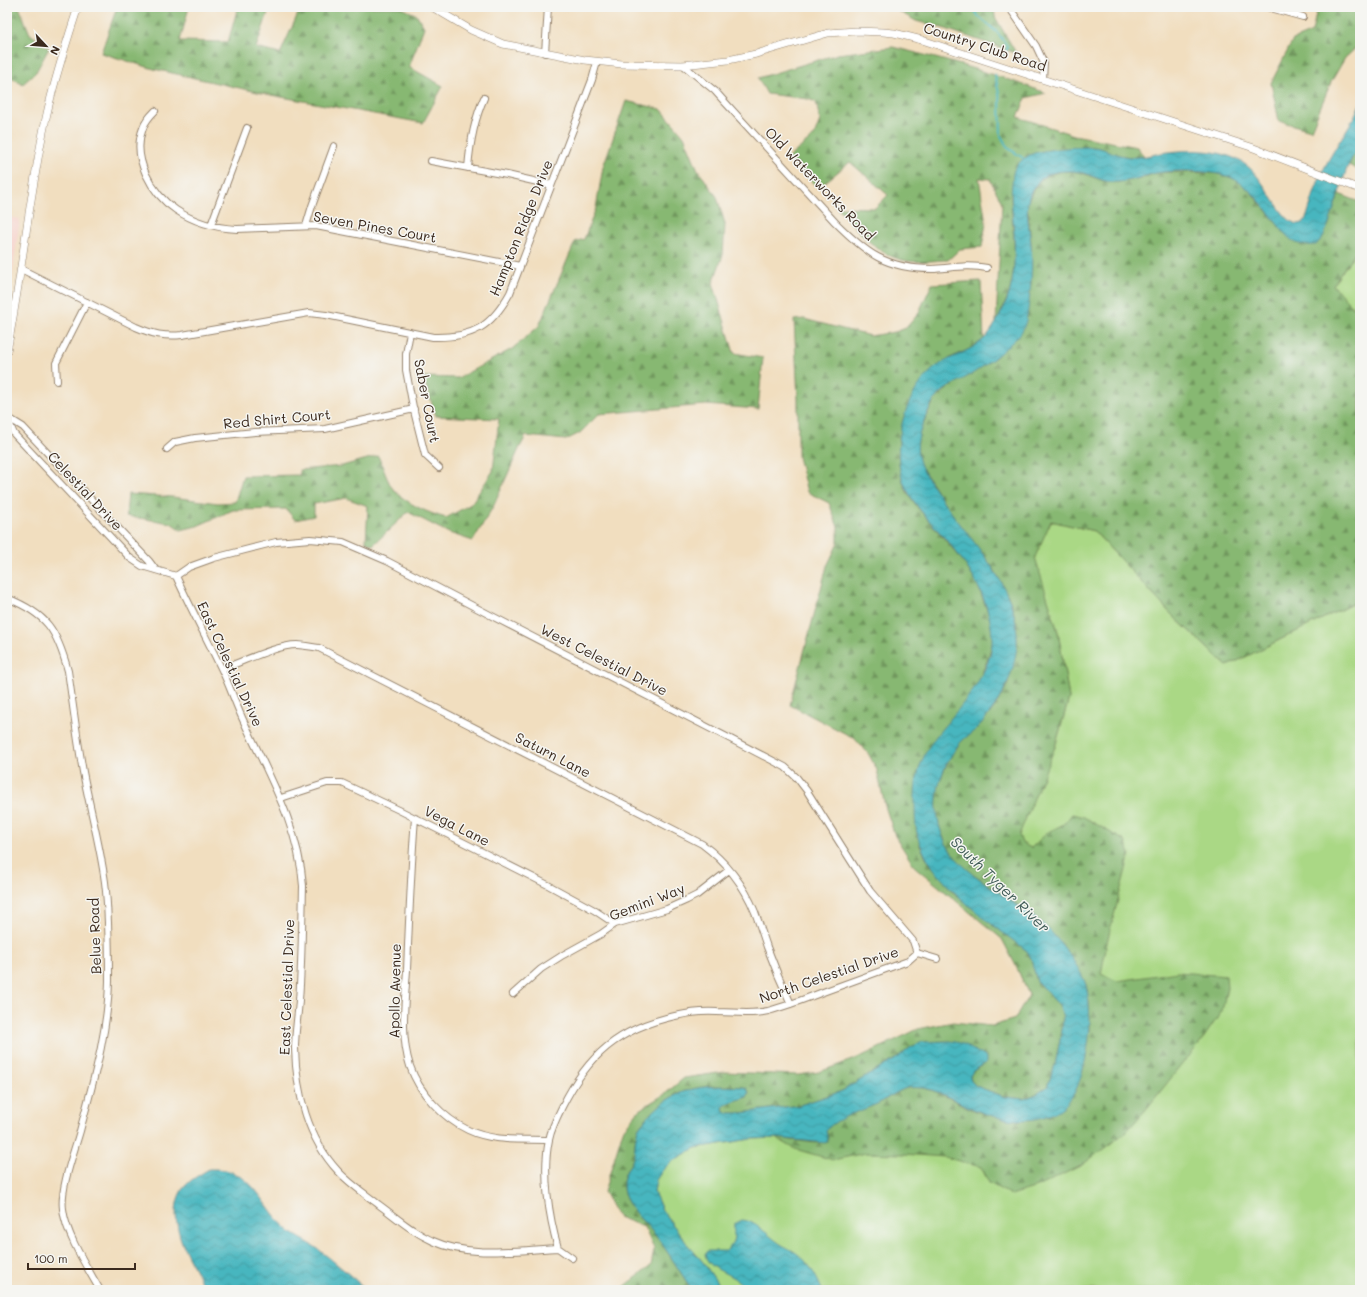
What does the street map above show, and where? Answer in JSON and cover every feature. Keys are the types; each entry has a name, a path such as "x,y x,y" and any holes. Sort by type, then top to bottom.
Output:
{"street":[{"path":"7,351 15,310 38,154 62,56 78,7"},
{"name":"Country Club Road","path":"432,7 471,30 491,39 516,47 597,62 683,65 728,60 756,54 828,33 856,31 894,33 922,40 1043,78 1251,148 1360,189"},
{"path":"545,53 548,7"},
{"path":"1009,7 1036,46 1044,63 1043,78"},
{"path":"1267,7 1303,17"},
{"name":"Hampton Ridge Drive","path":"21,269 136,327 164,336 182,335 309,313 326,315 433,337 451,337 468,333 485,325 498,313 510,293 592,80 597,62"},
{"name":"Old Waterworks Road","path":"683,65 714,91 835,222 856,242 874,256 889,263 910,268 932,269 965,266 987,268"},
{"path":"468,168 472,134 479,109 484,98"},
{"name":"Seven Pines Court","path":"155,111 146,122 140,136 140,156 146,176 156,191 168,204 177,211 189,217 211,226 237,229 316,226 520,266"},
{"path":"211,226 247,128"},
{"path":"306,226 334,146"},
{"path":"431,161 507,174 552,185"},
{"path":"57,381 56,364 87,302"},
{"name":"Saber Court","path":"410,332 406,354 406,370 414,410 425,455 439,468"},
{"name":"Red Shirt Court","path":"167,449 174,442 195,438 254,432 325,429 414,410"},
{"name":"Celestial Drive","path":"7,418 14,434 130,558 142,566 176,576"},
{"name":"Celestial Drive","path":"7,418 23,427 155,569"},
{"name":"West Celestial Drive","path":"176,576 189,567 228,554 276,542 293,540 344,542 387,561 785,767 797,778 807,791 861,879 877,900 913,941 917,953"},
{"name":"East Celestial Drive","path":"176,576 222,669 237,707 281,798 297,846 303,886 299,1000 295,1048 300,1096 304,1110 322,1150 346,1180 409,1228 445,1246 476,1252 558,1248"},
{"name":"Belue Road","path":"7,598 29,607 47,622 52,629 64,658 68,671 84,774 105,880 108,918 109,982 104,1030 96,1072 69,1167 62,1202 67,1227 80,1256 100,1290"},
{"name":"Saturn Lane","path":"222,669 285,646 296,645 319,648 702,844 712,852 739,883 754,911 774,965 792,1004"},
{"name":"Vega Lane","path":"281,798 327,783 342,783 415,818 568,896 594,910 615,924"},
{"name":"Apollo Avenue","path":"415,818 410,879 404,1010 406,1049 414,1076 422,1090 435,1106 468,1130 492,1137 549,1140"},
{"name":"Gemini Way","path":"513,994 541,969 562,955 601,934 615,924 667,909 687,900 697,895 729,870"},
{"path":"917,953 937,959"},
{"name":"North Celestial Drive","path":"558,1248 548,1203 547,1166 549,1140 558,1115 578,1078 609,1044 625,1034 653,1022 682,1014 716,1011 741,1013 759,1012 792,1004 908,961 917,953"},
{"path":"558,1248 572,1258"}],"shaded area":[{"path":"7,217 20,219 7,312"}],"green space":[{"path":"7,7 19,7 30,34 49,48 36,72 23,84 7,75"},
{"path":"117,7 189,7 180,41 228,42 238,7 270,7 256,48 280,54 301,7 400,7 417,15 424,27 409,67 443,86 423,123 271,95 154,69 101,53"},
{"path":"891,7 994,7 995,17 1016,53 946,29 916,21"},
{"path":"1313,7 1360,7 1360,46 1358,46 1345,58 1331,82 1311,130 1279,121 1271,83 1293,40 1312,32 1317,9"},
{"path":"893,47 970,68 1046,93 1026,98 1018,117 1074,135 1137,147 1144,156 1131,157 1118,155 1100,148 1086,146 1011,194 1014,245 1013,275 1007,299 996,322 1002,203 990,179 979,178 986,223 982,247 960,249 948,260 922,262 907,261 886,254 868,240 837,207 875,208 888,195 850,162 818,188 788,158 814,136 820,120 816,102 808,99 767,94 758,78 838,54"},
{"path":"626,101 661,109 684,136 698,170 717,197 725,224 723,255 713,283 734,353 763,358 758,409 706,405 599,414 580,433 566,440 526,436 494,505 473,541 449,533 408,512 373,545 366,542 368,506 346,498 314,504 314,516 295,520 286,509 233,510 197,526 181,530 171,523 126,516 128,494 172,497 218,503 235,502 243,476 300,475 299,470 342,466 378,456 387,479 394,490 405,500 418,507 446,518 471,504 493,471 499,419 436,416 423,377 458,378 512,349 539,326 575,242 584,239 596,208 603,167"},
{"path":"1360,142 1360,164 1356,169 1349,165"},
{"path":"1063,171 1079,172 1107,182 1118,182 1143,178 1155,173 1171,172 1213,173 1224,175 1237,180 1250,191 1287,236 1323,237 1339,194 1360,202 1360,245 1333,285 1360,316 1360,600 1227,666 1173,616 1094,531 1051,521 1035,557 1058,632 1069,698 1055,747 1019,835 1022,843 1031,848 1048,832 1064,824 1072,814 1084,817 1125,841 1130,854 1108,938 1101,974 1117,981 1178,972 1226,976 1227,988 1222,1011 1198,1046 1126,1132 1082,1165 1037,1187 1011,1195 989,1183 981,1167 944,1157 866,1153 833,1160 795,1149 776,1138 815,1143 828,1139 826,1130 836,1121 848,1114 878,1103 899,1091 917,1087 936,1092 973,1110 991,1116 1021,1121 1090,1031 1089,1003 1086,985 1036,918 969,871 955,858 946,844 939,826 936,810 936,793 941,777 949,760 961,741 979,726 994,708 1007,686 1017,643 1016,623 1012,605 995,571 949,510 920,465 917,453 918,437 935,399 952,385 996,357 1031,284 1031,243 1027,204 1038,182 1047,175"},
{"path":"1360,245 1360,316 1333,285"},
{"path":"981,281 984,339 972,348 950,358 899,440 899,464 902,479 907,492 918,508 964,562 978,586 990,618 993,641 987,661 976,687 960,708 919,844 928,861 953,892 1027,951 1031,958 1037,982 1059,1005 1063,1017 1055,1065 1047,1087 1037,1094 1024,1099 1005,1097 976,1086 971,1081 970,1076 973,1071 982,1066 950,1041 922,1042 911,1047 899,1057 842,1091 800,1105 741,1113 728,1113 724,1111 723,1108 725,1103 747,1097 749,1093 747,1088 743,1087 718,1086 696,1088 675,1096 655,1110 638,1129 632,1162 625,1175 623,1188 632,1209 661,1242 692,1290 620,1290 651,1266 654,1249 644,1227 618,1217 604,1192 623,1130 639,1110 665,1094 684,1078 725,1072 798,1075 819,1072 860,1057 918,1029 953,1022 992,1026 1015,1019 1029,995 1002,939 914,866 895,836 885,806 877,770 868,753 854,738 790,705 827,566 838,543 838,527 829,503 807,492 798,457 798,399 794,320 804,319 870,336 895,332 906,328 918,314 932,284"},
{"path":"1051,521 1094,531 1173,616 1227,666 1360,600 1360,1290 722,1290 703,1262 688,1245 662,1210 654,1192 656,1180 671,1162 695,1148 751,1139 776,1138 1081,1078 969,871 1055,747 1069,698 1058,632 1034,557"}],"water":[{"path":"1360,104 1360,142 1347,168 1329,224 1323,237 1316,245 1301,245 1292,240 1257,198 1246,188 1234,179 1217,174 1194,171 1170,171 1160,172 1132,180 1111,182 1079,172 1062,171 1046,175 1037,183 1032,191 1029,198 1027,212 1032,251 1032,273 1028,312 1024,327 1008,346 992,359 975,372 938,395 923,423 919,435 917,451 923,470 949,510 990,564 1010,602 1016,623 1016,653 1012,670 1006,685 999,700 989,714 976,729 960,743 946,765 938,788 937,812 943,837 956,858 988,885 1044,925 1072,958 1083,977 1087,989 1090,1019 1088,1046 1082,1075 1075,1092 1067,1103 1056,1112 1031,1120 1018,1120 991,1115 978,1111 931,1090 924,1088 909,1088 903,1089 877,1104 837,1121 826,1130 828,1141 825,1143 776,1138 751,1139 695,1148 671,1162 662,1171 656,1180 654,1192 662,1210 688,1245 703,1262 722,1290 692,1290 661,1242 632,1209 623,1188 625,1175 632,1162 638,1129 655,1110 665,1102 685,1091 696,1088 730,1086 747,1088 749,1093 747,1097 725,1104 723,1108 724,1111 728,1113 741,1113 800,1105 842,1091 899,1057 911,1047 922,1042 950,1041 961,1043 986,1057 986,1063 973,1071 970,1076 971,1081 976,1086 1005,1097 1024,1099 1037,1094 1047,1087 1055,1065 1063,1017 1059,1005 1037,982 1031,958 1027,951 967,904 940,876 929,861 921,846 916,830 915,791 916,780 922,760 932,742 977,684 988,660 992,637 988,611 972,574 948,542 917,506 905,486 899,463 899,438 901,426 915,391 923,380 937,366 972,348 984,339 996,323 1008,298 1014,261 1011,189 1015,167 1022,160 1032,154 1066,148 1094,147 1122,156 1134,157 1183,151 1205,151 1227,155 1237,159 1253,171 1288,219 1294,223 1300,224 1304,222 1307,216 1324,167 1353,119"},
{"path":"209,1169 229,1171 243,1178 256,1190 277,1219 287,1229 318,1249 367,1290 203,1290 198,1275 180,1237 176,1219 176,1209 181,1192 186,1185"},
{"path":"742,1220 756,1225 779,1243 798,1254 816,1276 822,1290 745,1290 742,1284 711,1264 705,1253 707,1251 726,1251 733,1241 734,1224"}],"waterway":[{"path":"972,7 979,17 997,32 1008,47 1003,57"},
{"path":"995,74 1000,99 1001,136 1008,148 1023,158"}],"water label":[{"name":"South Tyger River","path":"1000,885"}]}
